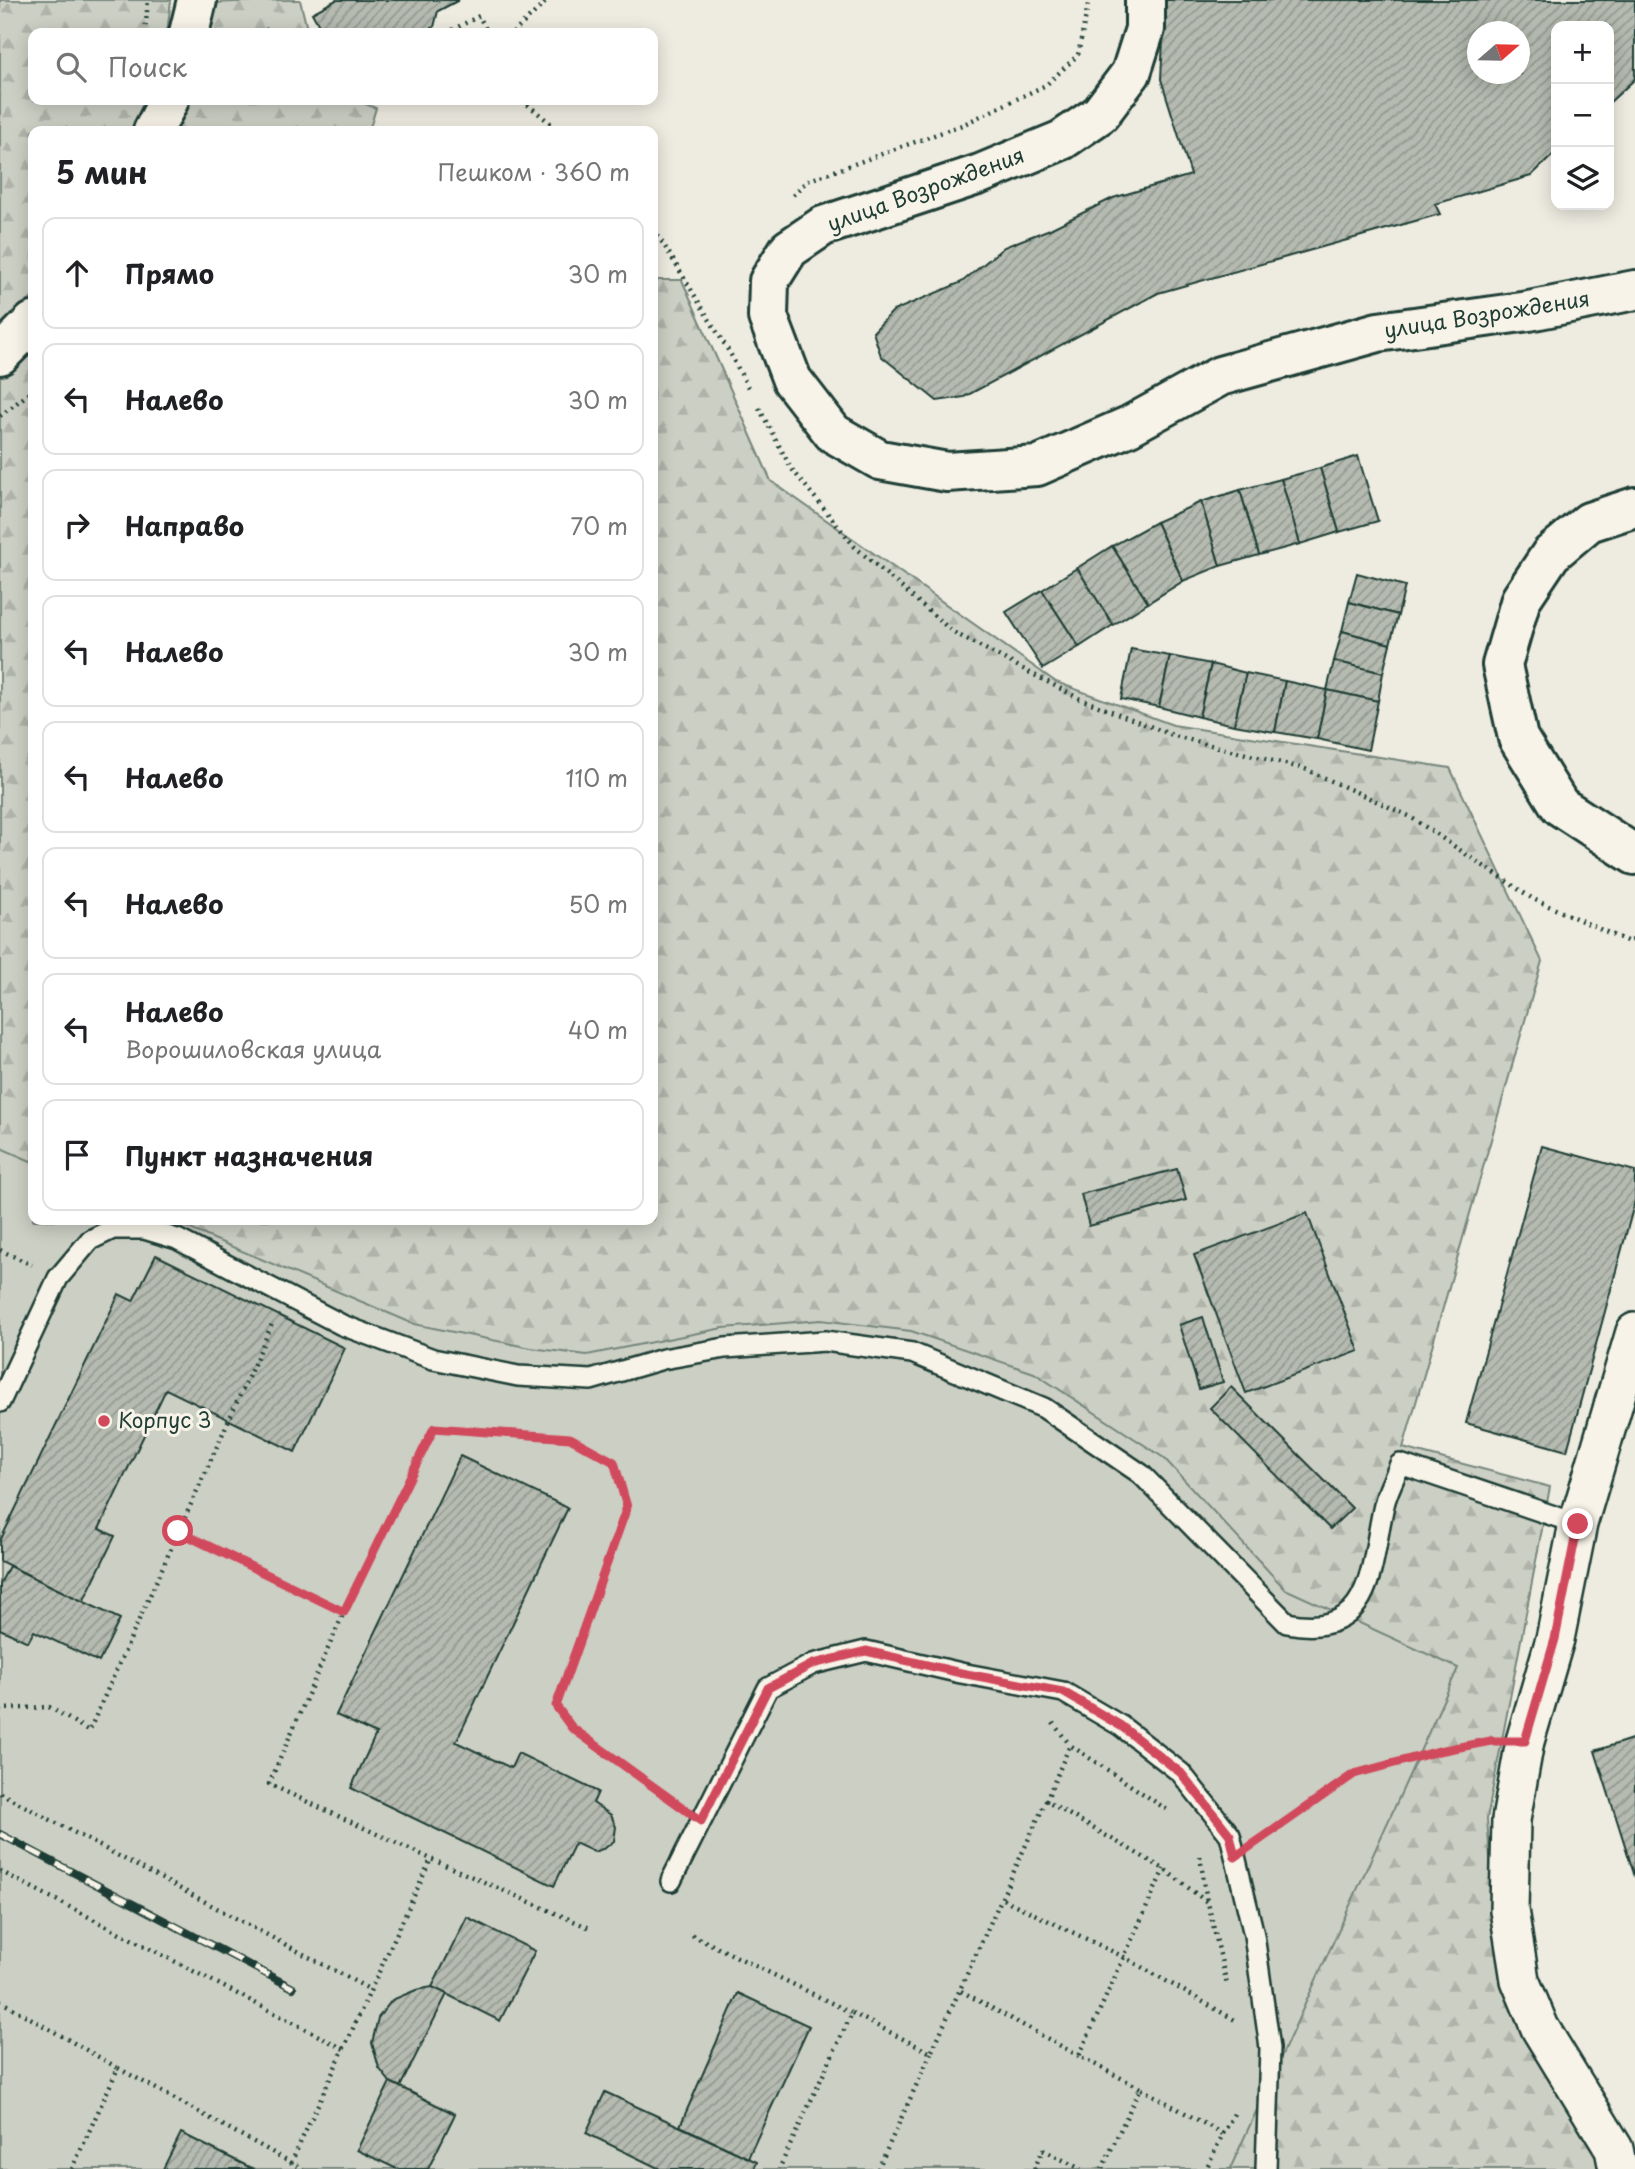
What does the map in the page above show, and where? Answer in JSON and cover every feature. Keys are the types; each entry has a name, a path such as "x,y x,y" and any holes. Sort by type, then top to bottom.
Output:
{"street":[{"path":"190,28 197,0"},
{"name":"улица Возрождения","path":"1144,0 1145,29 1131,73 1100,114 1062,140 980,174 823,226 789,248 769,281 768,317 792,380 833,433 880,460 947,472 1037,466 1129,426 1220,376 1378,332 1529,311 1635,290"},
{"path":"156,126 166,105"},
{"path":"0,355 28,327"},
{"path":"1635,507 1589,522 1551,554 1521,599 1502,664 1518,738 1560,806 1635,855"},
{"path":"1618,2169 1614,2149 1540,2028 1520,1980 1509,1910 1511,1820 1525,1741 1555,1639 1578,1524 1635,1332"}],"lane":[{"path":"0,1402 58,1278 90,1240 113,1229 144,1229 177,1239 342,1325 433,1359 518,1377 591,1380 663,1359 724,1348 825,1341 912,1353 1044,1408 1141,1474 1287,1623 1310,1627 1329,1623 1348,1615 1362,1598 1376,1551 1384,1503 1400,1464 1578,1524"},
{"path":"671,1881 768,1688 813,1664 866,1651 961,1673 1063,1692 1121,1726 1181,1773 1230,1835 1254,1935 1270,2048 1266,2169"}],"path":[{"path":"145,28 148,0"},
{"path":"518,28 548,0"},
{"path":"787,201 807,181 962,125 1046,85 1077,55 1089,0"},
{"path":"456,28 480,16 486,28"},
{"path":"528,105 554,126"},
{"path":"658,237 731,355 791,468 855,547 953,632 1078,698 1175,736 1305,769 1409,816 1533,899 1629,942 1635,939"},
{"path":"0,416 28,394"},
{"path":"0,1709 49,1707 89,1731 275,1318"},
{"path":"592,1929 269,1784 344,1612 434,1428 570,1438 614,1462 627,1507 556,1706 572,1728 701,1821"},
{"path":"178,1531 344,1612"},
{"path":"1235,1857 1354,1774 1465,1745 1491,1741 1525,1741"},
{"path":"878,2169 961,1992 1070,1745 1178,1817"},
{"path":"0,1793 371,1990"},
{"path":"1046,1801 1164,1870 1208,1903"},
{"path":"1199,1851 1228,1987"},
{"path":"292,2163 431,1859"},
{"path":"1079,2056 1164,1870"},
{"path":"0,1871 344,2049"},
{"path":"1003,1899 1124,1957 1241,2024 1237,2011"},
{"path":"692,1934 931,2053"},
{"path":"961,1992 1223,2134"},
{"path":"0,2001 303,2169"},
{"path":"779,2169 852,2013"},
{"path":"72,2169 118,2068"},
{"path":"1102,2169 1140,2088"},
{"path":"1206,2169 1240,2101"},
{"path":"1034,2169 1043,2150 1081,2169"}],"green space":[{"path":"0,0 171,0 168,28 28,28 28,105 145,105 135,126 28,126 28,302 0,328"},
{"path":"300,0 307,28 206,28 212,3"},
{"path":"180,105 368,105 376,108 371,126 172,126"},
{"path":"658,280 682,280 771,481 1056,682 1173,725 1450,768 1542,961 1403,1448 1550,1487 1487,1819 1495,1920 1618,2169 0,2169 0,373 28,346 28,1225 658,1225"},
{"path":"0,1145 3,1149 28,1160 28,1225 181,1225 414,1324 531,1348 587,1355 723,1328 821,1320 911,1331 1034,1373 1164,1458 1285,1589 1458,1668 1230,2169 0,2169"}],"building":[{"path":"336,0 459,0 438,11 432,28 320,28 312,13"},
{"path":"1165,0 1635,0 1635,79 1614,98 1614,21 1551,21 1551,157 1531,176 1435,204 1440,214 1158,293 964,397 937,401 881,356 873,332 893,311 962,282 1004,247 1050,229 1113,198 1191,175 1161,79"},
{"path":"1358,456 1378,521 1339,532 1320,468"},
{"path":"1320,468 1339,532 1300,544 1281,479"},
{"path":"1281,479 1300,544 1259,555 1240,490"},
{"path":"1240,490 1259,555 1220,566 1201,502"},
{"path":"1201,502 1220,566 1183,581 1156,522"},
{"path":"1156,522 1183,581 1148,603 1112,546"},
{"path":"1112,546 1148,603 1113,625 1077,568"},
{"path":"1077,568 1113,625 1079,647 1042,590"},
{"path":"1357,573 1405,586 1398,615 1349,602"},
{"path":"1042,590 1079,647 1043,669 1006,612"},
{"path":"1349,602 1398,615 1390,644 1342,631"},
{"path":"1342,631 1390,644 1383,673 1334,661"},
{"path":"1131,649 1170,656 1159,707 1121,699"},
{"path":"1170,656 1211,664 1199,717 1159,707"},
{"path":"1334,661 1383,673 1378,701 1327,690"},
{"path":"1211,664 1246,673 1234,725 1199,717"},
{"path":"1246,673 1285,681 1275,732 1234,725"},
{"path":"1285,681 1327,690 1317,739 1275,732"},
{"path":"1327,690 1378,701 1368,750 1317,739"},
{"path":"1542,1146 1635,1171 1635,1201 1567,1451 1466,1423"},
{"path":"1177,1169 1186,1200 1089,1226 1081,1194"},
{"path":"1307,1213 1359,1351 1246,1393 1194,1255"},
{"name":"Корпус 3","path":"156,1255 345,1348 295,1452 166,1389 99,1529 115,1536 83,1602 0,1561 0,1541 119,1294 133,1301"},
{"path":"1203,1317 1223,1382 1199,1389 1179,1325"},
{"path":"1231,1387 1352,1508 1330,1529 1210,1408"},
{"path":"460,1456 568,1508 456,1742 511,1768 518,1753 598,1792 593,1803 611,1815 616,1827 614,1841 594,1852 575,1843 554,1886 351,1788 376,1734 336,1715"},
{"path":"9,1566 120,1619 99,1662 34,1631 28,1642 0,1629 0,1584"},
{"path":"1635,1738 1635,1877 1595,1751"},
{"path":"467,1917 535,1951 500,2021 432,1987"},
{"path":"432,1987 447,1994 400,2087 390,2082 379,2068 372,2043 378,2018 392,2000"},
{"path":"738,1993 809,2026 748,2158 680,2126"},
{"path":"390,2082 455,2114 428,2169 397,2169 357,2150"},
{"path":"605,2092 757,2162 754,2169 660,2169 586,2133"},
{"path":"181,2133 249,2167 254,2169 163,2169"}],"railway":[{"path":"0,1834 293,1988"}],"place":[{"name":"Корпус 3","path":"104,1421"}],"route":[{"path":"178,1531 344,1612 434,1428 570,1438 614,1462 627,1507 556,1706 572,1728 701,1821 768,1688 813,1664 866,1651 961,1673 1063,1692 1121,1726 1181,1773 1230,1835 1235,1857 1354,1774 1439,1751 1491,1741 1525,1741 1555,1639 1578,1524"}]}
